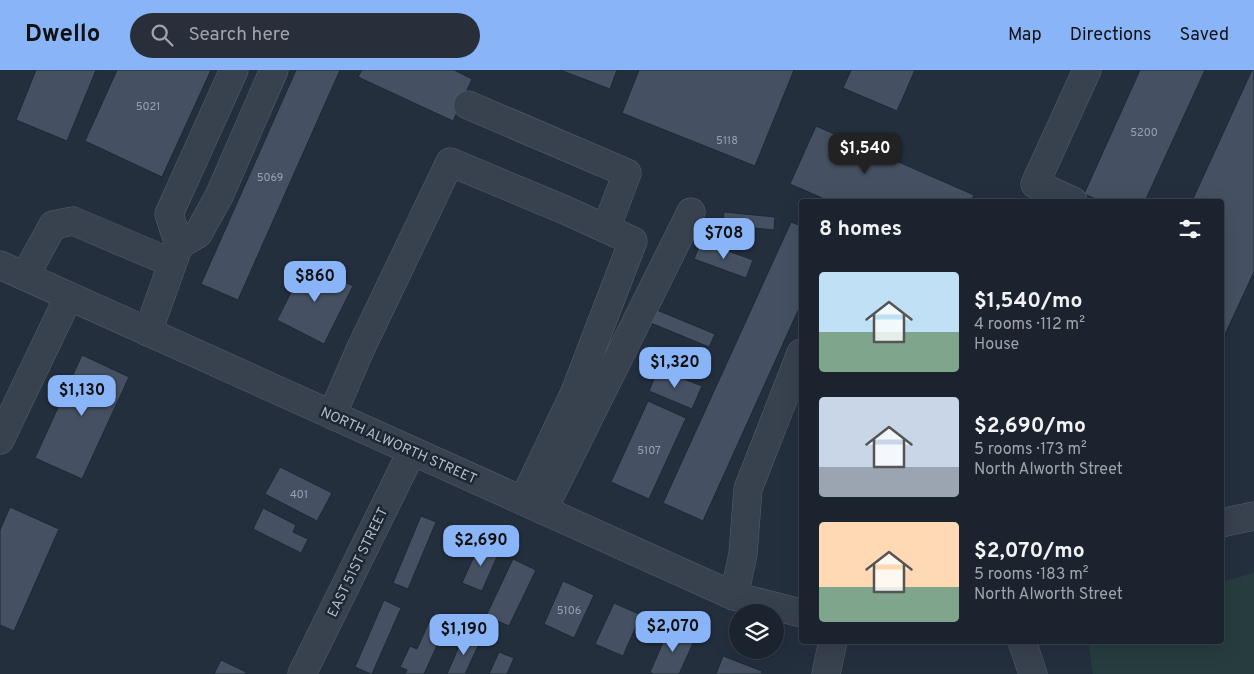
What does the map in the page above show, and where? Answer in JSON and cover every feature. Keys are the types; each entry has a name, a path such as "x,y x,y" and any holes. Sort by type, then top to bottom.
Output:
{"street":[{"path":"148,332 175,254 169,214 234,70"},
{"path":"175,254 198,234 219,196 274,70"},
{"path":"1069,199 1035,184 1087,70"},
{"path":"468,105 627,173 606,229"},
{"path":"332,414 360,350 450,162 565,210 633,242 533,506"},
{"path":"533,506 691,212"},
{"path":"25,276 54,225 73,221 175,254"},
{"name":"NORTH ALWORTH STREET","path":"0,265 734,596 799,612"},
{"path":"0,440 69,296"},
{"path":"734,596 744,554 748,489 799,358"},
{"name":"EAST 51ST STREET","path":"302,674 412,451"},
{"path":"1224,522 1254,516"},
{"path":"826,674 832,644"},
{"path":"1023,644 1034,674"}],"green space":[{"path":"1254,573 1254,674 1093,674 1088,644 1224,644 1224,581"}],"building":[{"path":"36,70 96,70 67,141 16,120"},
{"path":"117,70 211,70 162,177 85,141"},
{"path":"296,70 340,70 238,300 201,284"},
{"path":"362,70 454,70 472,79 453,121 358,77"},
{"path":"560,70 617,70 610,89"},
{"path":"639,70 794,70 755,166 622,113"},
{"path":"851,70 915,70 897,111 843,88"},
{"path":"1140,70 1205,70 1146,199 1096,199 1084,194"},
{"path":"1252,70 1254,70 1254,272 1224,337 1224,199 1193,199"},
{"path":"816,126 974,195 972,199 824,199 790,184"},
{"path":"724,212 775,217 774,230 723,225"},
{"path":"791,222 799,225 799,308 703,521 663,503"},
{"path":"701,241 753,260 746,278 694,259"},
{"path":"306,263 353,286 324,344 277,320"},
{"path":"652,308 715,334 709,347 646,321"},
{"path":"82,355 129,377 82,479 35,458"},
{"path":"658,369 702,386 692,409 649,391"},
{"path":"648,401 686,418 649,499 611,482"},
{"path":"280,467 332,493 317,521 265,494"},
{"path":"10,507 59,529 14,631 0,625 0,530"},
{"path":"263,508 296,525 293,532 308,539 301,553 253,529"},
{"path":"421,516 436,522 408,589 393,583"},
{"path":"480,543 499,552 482,591 462,583"},
{"path":"513,559 536,570 509,626 486,616"},
{"path":"563,581 594,595 574,638 544,624"},
{"path":"384,600 401,608 371,674 355,667"},
{"path":"614,603 641,615 623,656 595,644"},
{"path":"429,622 445,628 424,674 405,674 407,670 400,667 410,646 417,649"},
{"path":"670,627 695,639 679,674 653,674 650,672"},
{"path":"464,635 480,642 465,674 447,674"},
{"path":"499,652 514,658 507,674 489,674"},
{"path":"723,656 762,671 761,674 716,674"},
{"path":"221,660 246,672 245,674 214,674"}]}
